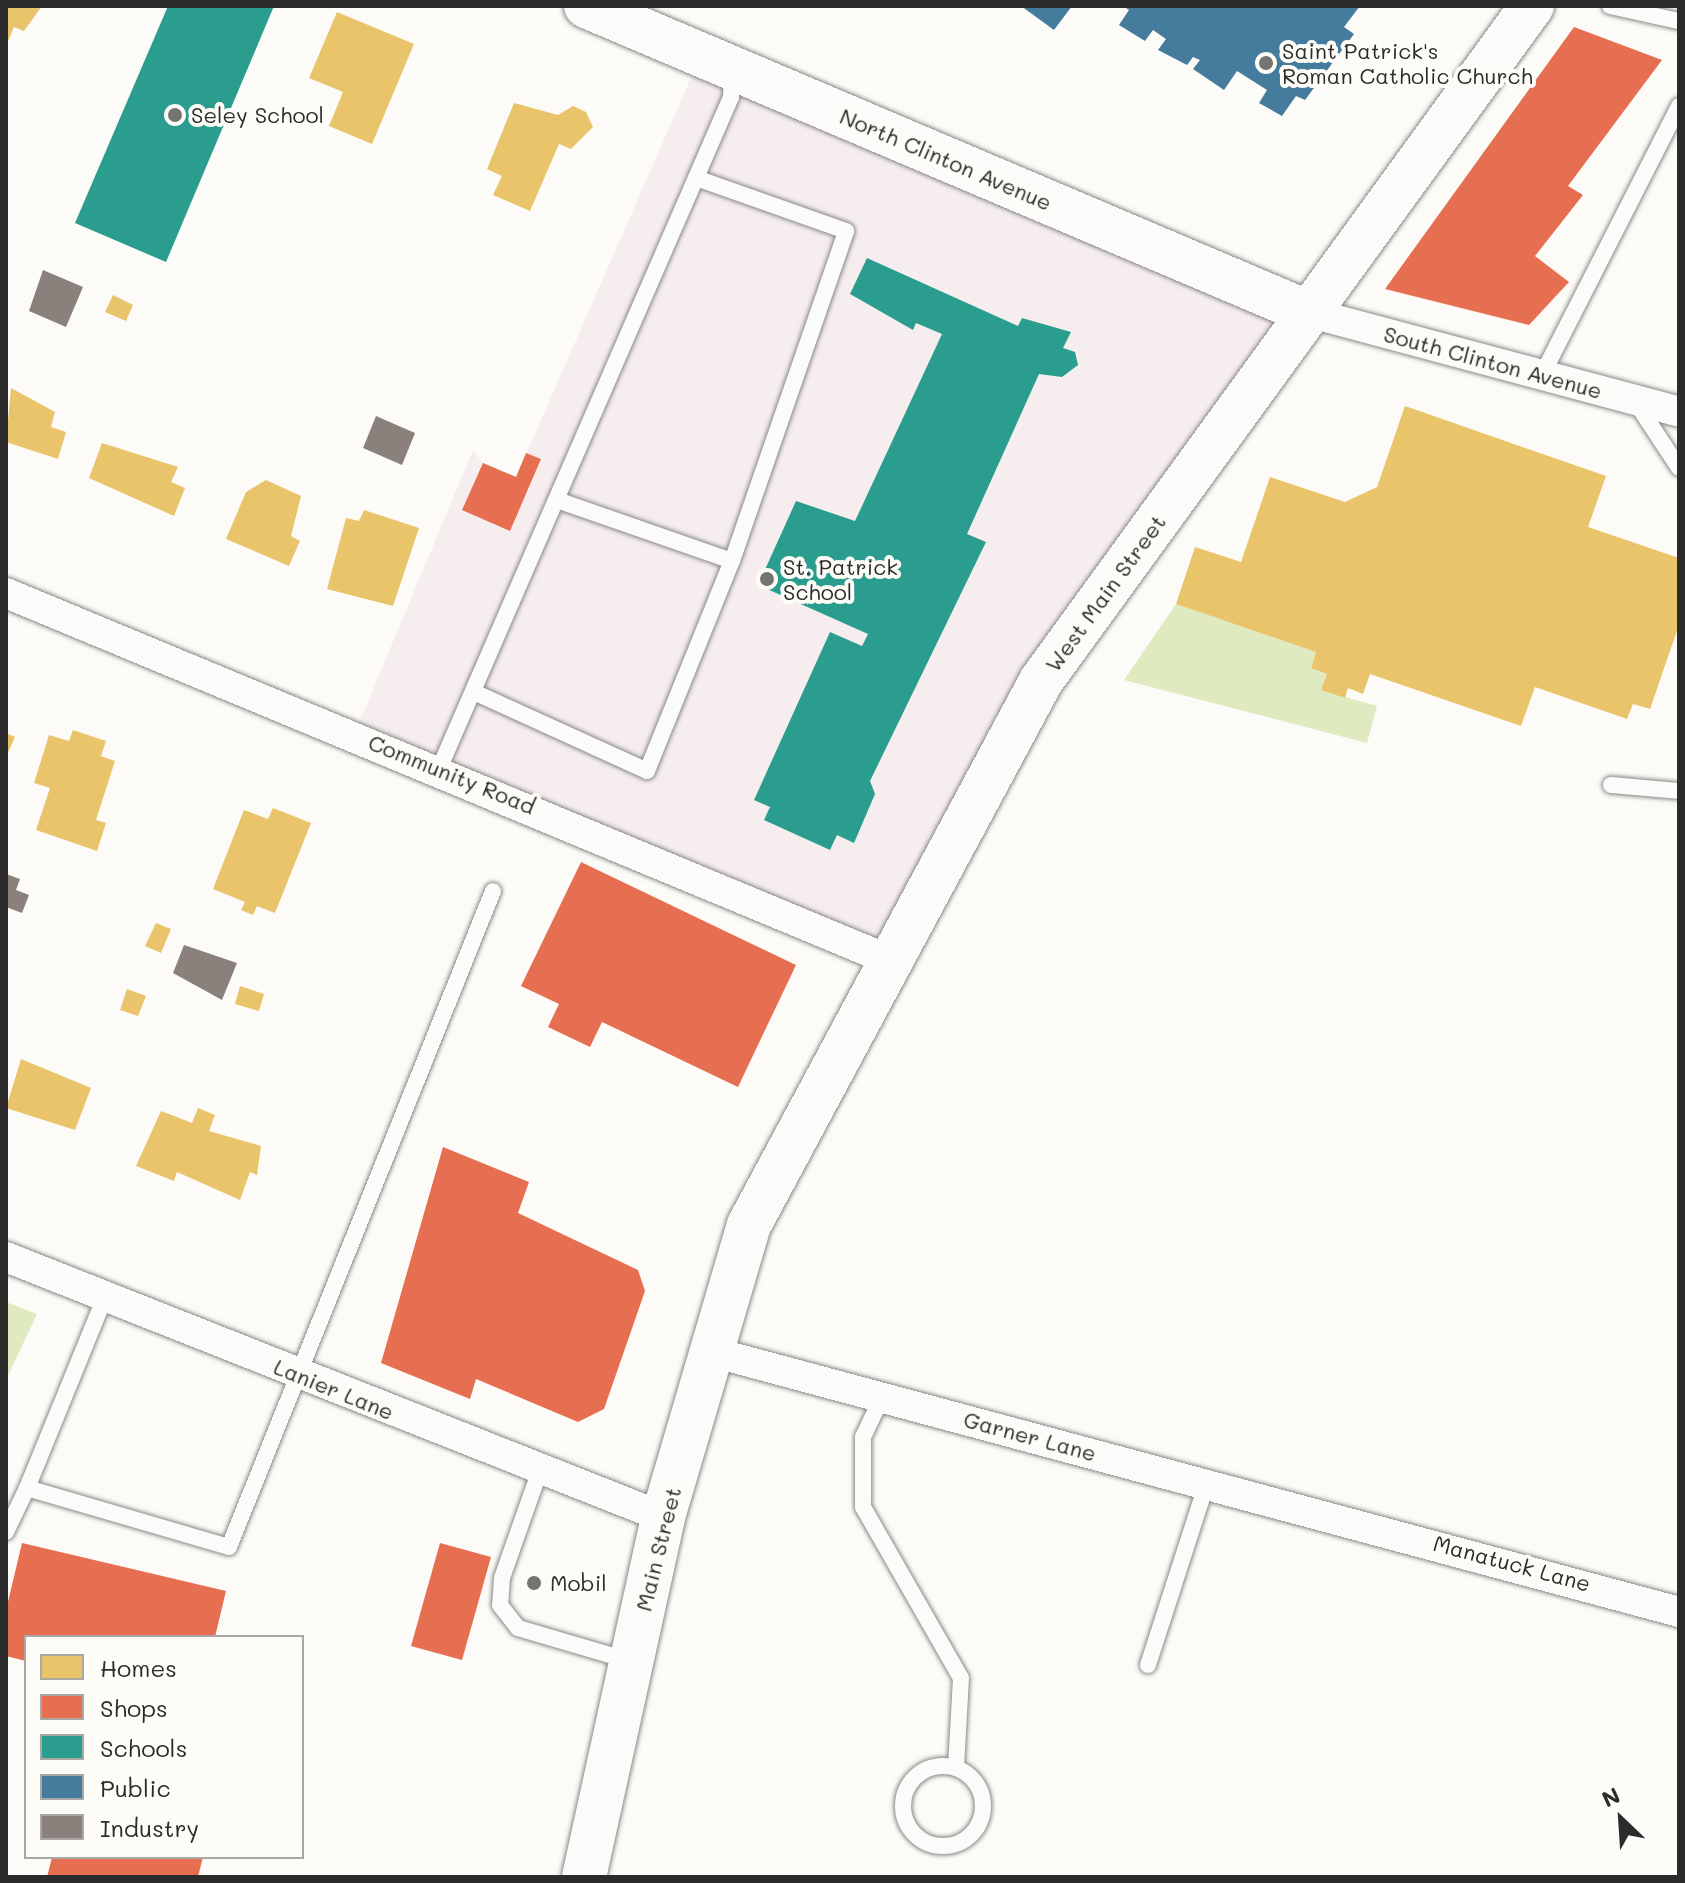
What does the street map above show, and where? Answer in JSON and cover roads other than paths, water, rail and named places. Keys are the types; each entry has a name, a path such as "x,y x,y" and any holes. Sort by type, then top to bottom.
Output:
{"main road":[{"name":"North Clinton Avenue","path":"586,6 1307,312"},
{"name":"West Main Street","path":"749,1225 894,962 1041,681 1532,6"},
{"name":"Main Street","path":"584,1877 663,1517 716,1353 749,1225"}],"street":[{"name":"South Clinton Avenue","path":"1307,312 1679,412"},
{"name":"Community Road","path":"6,593 439,769 894,962"},
{"name":"Lanier Lane","path":"6,1257 663,1517"},
{"name":"Garner Lane","path":"716,1353 1344,1519"},
{"name":"Manatuck Lane","path":"1344,1519 1679,1612"}],"lane":[{"path":"1610,6 1679,21"},
{"path":"439,769 731,97 732,69"},
{"path":"1542,375 1679,106"},
{"path":"474,692 647,771 732,561 846,231 696,178"},
{"path":"1635,400 1679,468"},
{"path":"557,500 732,561"},
{"path":"1611,785 1648,794 1679,791"},
{"path":"27,1488 229,1547 301,1376 493,891"},
{"path":"6,1532 105,1297"},
{"path":"882,1397 863,1437 863,1507 961,1678 956,1768"},
{"path":"540,1470 502,1578 500,1605 518,1628 631,1661"},
{"path":"1148,1665 1207,1482"},
{"path":"956,1768 979,1788 982,1815 958,1843 936,1846 908,1828 904,1796 927,1769 956,1768"}],"place":[{"name":"Saint Patrick's Roman Catholic Church","path":"1266,63"},
{"name":"Seley School","path":"175,115"},
{"name":"St. Patrick School","path":"767,579"},
{"name":"Mobil","path":"534,1583"}]}
